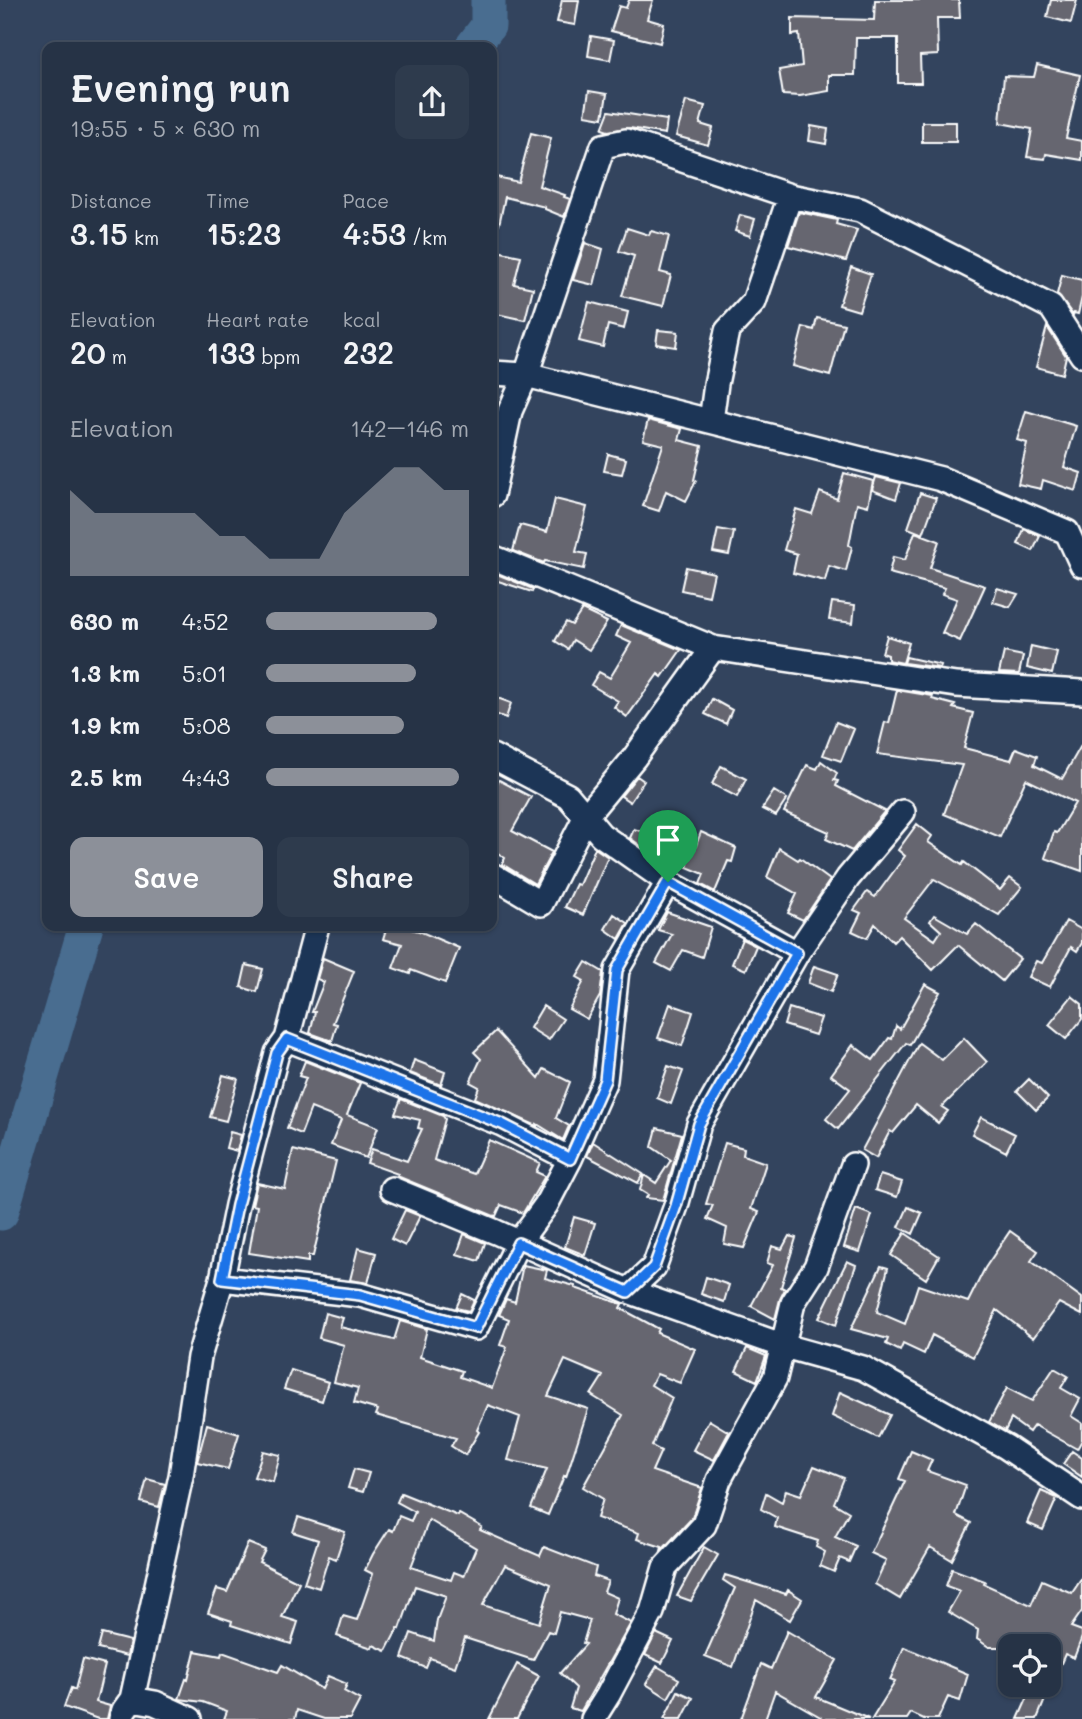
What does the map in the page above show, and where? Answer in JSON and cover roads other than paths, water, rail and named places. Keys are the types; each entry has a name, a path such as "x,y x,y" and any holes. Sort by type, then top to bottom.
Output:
{"street":[{"path":"497,472 510,411 526,376 603,146 626,141 790,196 860,210 1052,307 1082,355"},
{"path":"711,421 727,331 754,302 790,196"},
{"path":"497,373 526,376 941,479 1067,532 1082,565"},
{"path":"497,559 713,648 956,685 1082,692"},
{"path":"497,878 541,904 586,816 634,758 713,648"},
{"path":"497,759 568,796 601,835 668,882 797,953"},
{"path":"628,1292 654,1267 676,1206 699,1124 797,953 848,878 903,812"},
{"path":"222,1279 360,1295 476,1328 518,1243 547,1205 605,1080 617,970 668,882"},
{"path":"190,1719 155,1703 127,1709 181,1476 199,1357 222,1279 237,1205 277,1053 287,1039 316,931"},
{"path":"287,1039 502,1124 570,1159"},
{"path":"593,1719 652,1612 665,1567 704,1525 719,1480 775,1378 785,1346 793,1303 816,1267 853,1164"},
{"path":"393,1189 628,1292 785,1346 863,1368 1006,1447 1082,1498"}],"waterway":[{"path":"476,42 488,26 488,0"},
{"path":"1,1213 85,931"}]}
